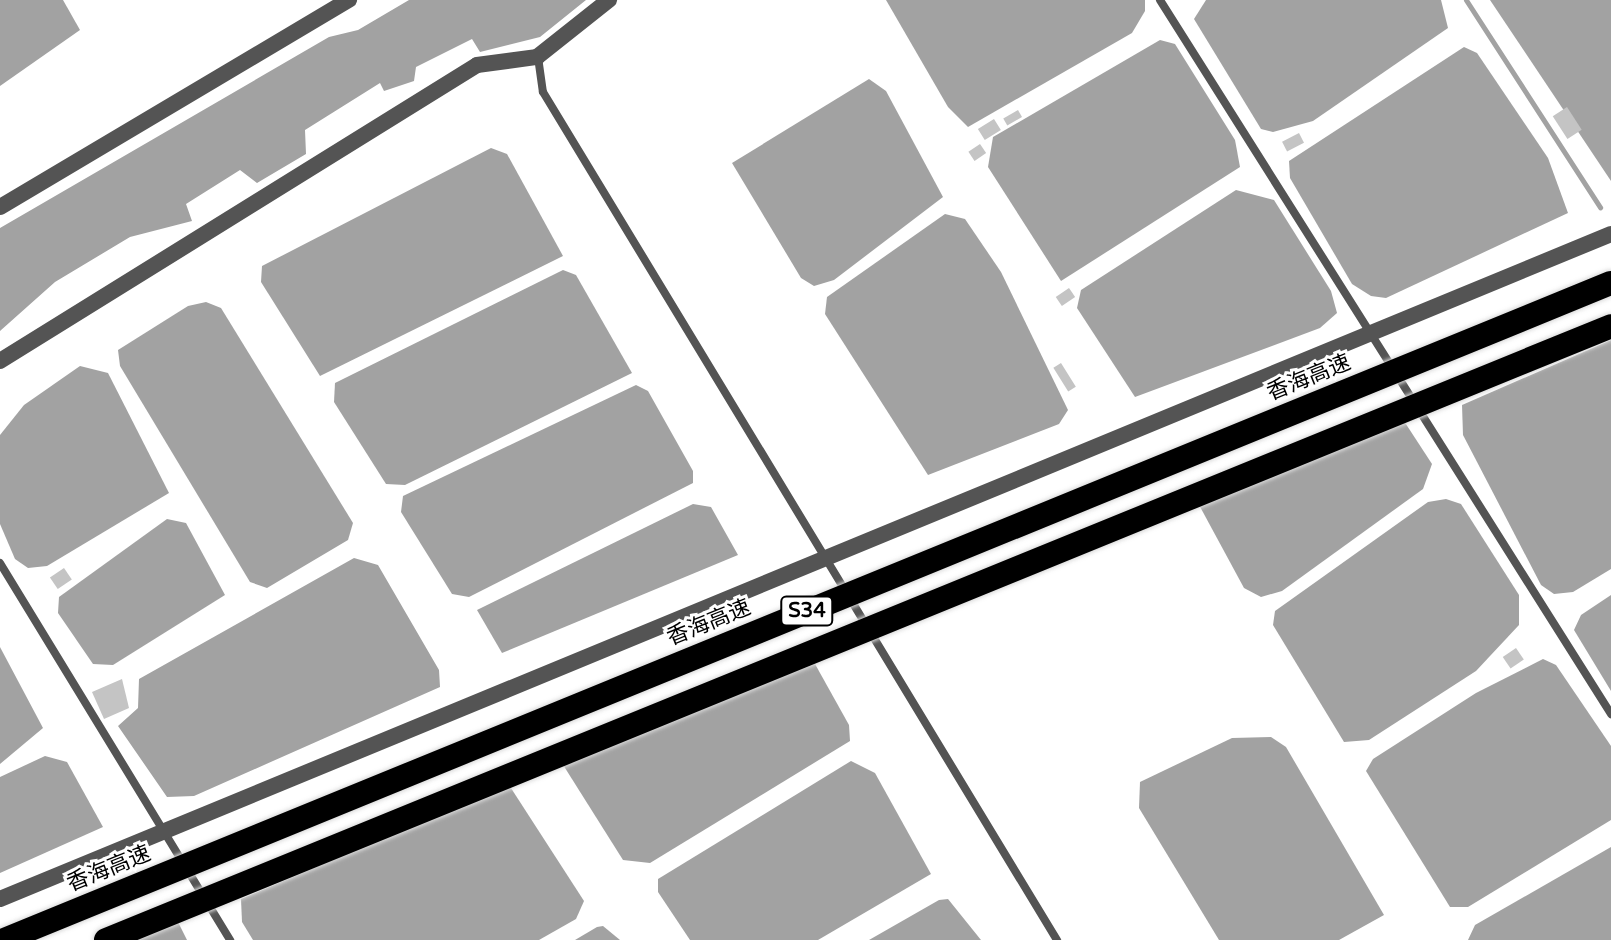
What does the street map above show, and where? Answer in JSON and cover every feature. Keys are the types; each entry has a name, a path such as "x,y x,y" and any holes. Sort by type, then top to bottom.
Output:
{"highway":[{"name":"香海高速","path":"4,940 1611,283"},
{"name":"S34","path":"106,940 1611,326"}],"street":[{"path":"0,207 349,0"},
{"path":"0,361 477,65 537,57 609,0"},
{"path":"0,899 823,555 1611,234"}],"lane":[{"path":"1160,0 1365,335 1611,714"},
{"path":"537,57 543,92 1057,940"},
{"path":"0,563 230,940"}],"shaded area":[{"path":"0,0 63,0 80,30 0,86"},
{"path":"409,0 586,0 540,37 480,52 472,39 416,67 414,81 384,91 380,83 305,130 306,154 257,183 240,170 186,204 192,221 130,237 55,282 0,331 0,228 329,37 358,30"},
{"path":"886,0 1145,0 1145,11 1132,33 968,127 948,107"},
{"path":"1206,0 1441,0 1448,28 1313,121 1273,132 1261,129 1194,19"},
{"path":"1490,0 1611,0 1611,181"},
{"path":"1160,40 1175,44 1235,140 1240,167 1061,281 988,167 993,137"},
{"path":"1464,47 1477,53 1548,158 1568,213 1386,298 1371,296 1352,284 1290,178 1289,161"},
{"path":"869,79 886,91 943,197 834,280 814,286 801,278 732,163"},
{"path":"491,148 507,154 563,256 320,376 261,282 262,266"},
{"path":"1236,190 1274,200 1331,291 1337,313 1320,328 1135,397 1077,308 1081,290"},
{"path":"945,214 965,219 1001,272 1068,410 1059,424 928,475 825,314 827,297"},
{"path":"563,270 576,275 632,373 405,485 386,484 334,402 335,383"},
{"path":"206,302 221,308 353,523 348,540 267,588 250,582 120,366 118,350 188,306"},
{"path":"1611,340 1611,569 1573,592 1554,594 1541,585 1463,435 1462,405"},
{"path":"80,366 108,373 169,493 47,566 28,568 15,559 0,524 0,435 24,405"},
{"path":"636,385 648,391 693,471 693,483 469,597 452,594 401,512 403,496"},
{"path":"1402,418 1432,464 1423,489 1282,591 1261,597 1244,588 1198,503"},
{"path":"1446,499 1461,504 1519,595 1519,625 1476,671 1369,740 1344,742 1273,625 1275,611 1428,502"},
{"path":"693,504 711,507 738,555 502,653 477,610"},
{"path":"167,519 186,523 225,595 113,665 93,664 58,613 59,597"},
{"path":"354,558 378,565 439,670 440,687 194,796 167,797 118,726 138,708 139,679"},
{"path":"1611,595 1611,691 1574,630 1581,615"},
{"path":"0,647 43,728 0,764"},
{"path":"1543,659 1556,665 1611,746 1611,820 1468,907 1450,907 1366,771 1373,759 1476,693"},
{"path":"815,664 849,725 850,741 650,863 623,860 560,760"},
{"path":"1271,737 1286,747 1384,915 1339,940 1219,940 1139,808 1140,782 1232,738"},
{"path":"45,756 67,762 103,827 0,873 0,777"},
{"path":"851,761 875,773 931,874 818,940 690,940 658,892 658,879"},
{"path":"509,785 584,901 576,919 539,940 253,940 242,922 241,899"},
{"path":"1611,847 1611,940 1468,940 1475,925"},
{"path":"948,899 981,940 869,940 939,900"},
{"path":"178,922 187,940 135,940"},
{"path":"603,926 620,940 575,940 597,927"}],"building":[{"path":"1567,107 1582,130 1567,139 1553,116"},
{"path":"1018,110 1022,117 1007,125 1003,118"},
{"path":"994,119 1001,130 985,140 978,129"},
{"path":"1299,133 1304,143 1287,151 1282,142"},
{"path":"980,144 986,153 975,161 968,152"},
{"path":"1069,288 1075,297 1062,306 1056,297"},
{"path":"1061,363 1076,387 1068,392 1053,368"},
{"path":"64,568 72,580 58,589 50,578"},
{"path":"1516,648 1524,660 1511,669 1503,657"},
{"path":"122,679 129,708 104,719 92,692"}],"waterway":[{"path":"1466,0 1600,207"}]}
